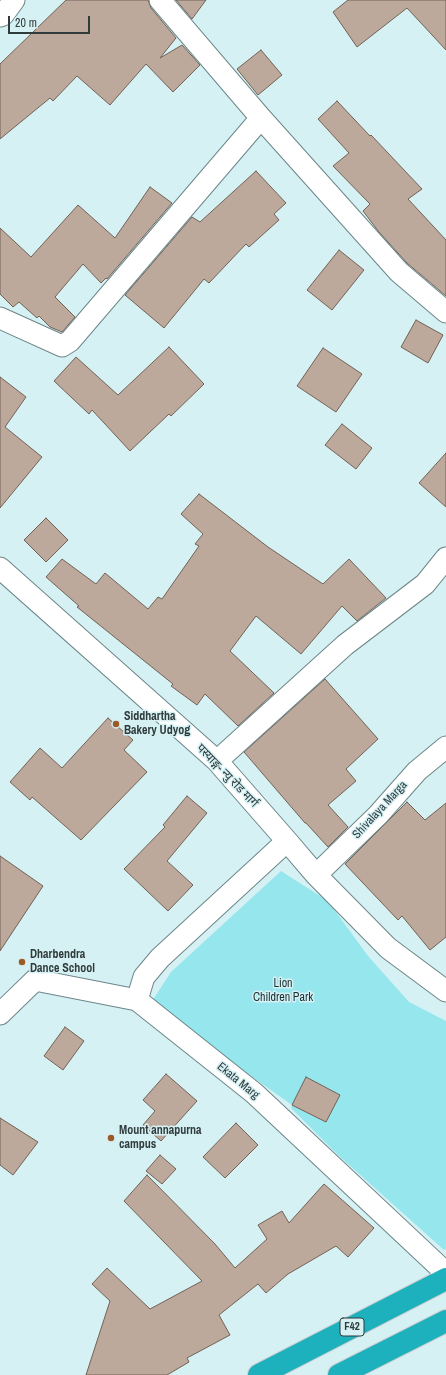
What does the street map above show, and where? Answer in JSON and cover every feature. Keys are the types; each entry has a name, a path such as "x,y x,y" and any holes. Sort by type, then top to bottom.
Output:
{"highway":[{"name":"F42","path":"259,1375 446,1279"},
{"path":"339,1375 446,1321"}],"street":[{"path":"0,16 14,0"},
{"path":"160,0 261,118 399,272 446,312"},
{"path":"0,318 58,345 62,346 70,341 261,118"},
{"path":"217,761 345,646 426,584 446,558"},
{"name":"पस्याङ्ग- न्यु रोड मार्ग","path":"0,568 217,761 316,875 388,948 446,991"},
{"name":"Shivalaya Marga","path":"316,875 378,815 416,771 446,746"},
{"path":"136,1000 144,977 160,958 288,841"},
{"name":"Ekata Marg","path":"0,1014 35,980 136,1000 254,1093 446,1273"}],"green space":[{"name":"Lion Children Park","path":"281,871 328,901 368,956 409,1002 446,1021 446,1249 444,1250 338,1155 291,1108 292,1105 237,1066 152,1001 171,972"}],"building":[{"path":"66,0 148,0 151,8 176,38 160,58 182,45 200,65 173,92 146,64 110,105 77,76 53,101 50,98 0,139 0,64"},
{"path":"176,0 206,0 192,19"},
{"path":"348,0 446,0 446,50 407,8 357,47 333,12"},
{"path":"261,50 282,75 258,95 237,69"},
{"path":"337,101 422,189 408,199 446,240 446,296 407,263 379,232 363,211 370,204 333,166 349,153 318,119"},
{"path":"256,171 286,203 274,214 279,220 249,247 246,244 209,283 204,279 164,328 125,295 192,217 200,222"},
{"path":"150,187 172,203 107,279 106,278 101,283 83,264 55,297 75,317 62,332 50,327 39,316 37,318 19,302 13,307 0,294 0,228 31,257 78,205 115,238"},
{"path":"339,250 364,270 332,310 307,290"},
{"path":"416,320 443,335 428,363 401,347"},
{"path":"169,347 204,384 171,416 169,414 130,451 92,410 89,414 54,381 76,357 118,395"},
{"path":"323,348 362,374 336,412 297,386"},
{"path":"0,377 26,397 5,427 42,457 0,508"},
{"path":"342,424 372,448 356,469 325,445"},
{"path":"446,453 446,507 419,483"},
{"path":"199,494 268,547 323,584 349,559 386,598 357,621 342,606 301,654 256,616 230,651 274,693 238,726 205,694 197,705 171,686 173,684 77,607 79,606 46,577 62,559 96,584 105,573 148,609 158,597 162,599 199,546 195,544 203,534 181,514"},
{"path":"46,518 68,540 46,562 24,540"},
{"path":"325,679 378,739 346,769 356,781 328,805 348,827 328,847 305,823 244,752"},
{"path":"108,718 133,740 124,750 147,772 81,840 32,797 30,800 10,782 40,748 62,768"},
{"path":"187,796 207,813 167,861 193,885 168,911 124,869 165,827 163,825"},
{"path":"407,802 425,820 446,803 446,937 430,950 402,916 398,920 345,864"},
{"path":"0,856 43,886 0,951"},
{"path":"65,1027 84,1041 63,1070 44,1056"},
{"path":"166,1074 197,1101 161,1141 143,1125 155,1111 143,1100"},
{"path":"306,1077 340,1095 326,1122 292,1105"},
{"path":"0,1118 38,1142 13,1175 0,1165"},
{"path":"236,1123 258,1145 225,1178 203,1157"},
{"path":"160,1155 176,1169 162,1184 146,1171"},
{"path":"147,1175 215,1244 235,1268 267,1239 258,1225 282,1211 289,1223 324,1184 374,1228 348,1257 336,1246 288,1274 266,1293 258,1284 219,1315 230,1335 187,1358 189,1362 167,1375 86,1375 110,1301 92,1284 107,1268 150,1309 202,1281 124,1201"}],"place":[{"name":"Siddhartha Bakery Udyog","path":"116,724"},
{"name":"Dharbendra Dance School","path":"22,962"},
{"name":"Mount annapurna campus","path":"111,1138"}]}
